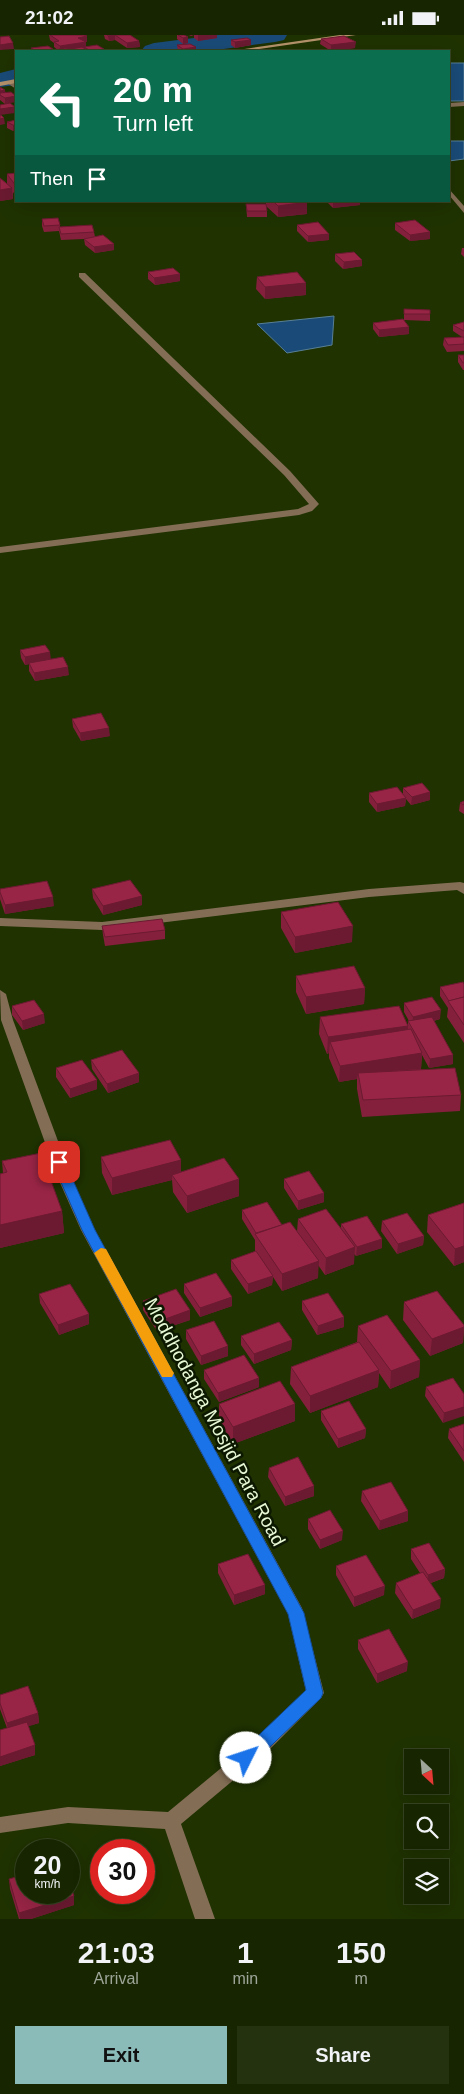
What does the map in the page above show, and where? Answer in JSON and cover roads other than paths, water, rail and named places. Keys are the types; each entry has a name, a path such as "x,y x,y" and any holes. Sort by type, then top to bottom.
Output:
{"main road":[{"path":"241,50 353,35"},
{"path":"0,83 15,81"}],"street":[{"path":"9,82 15,86"},
{"path":"450,105 464,104"},
{"path":"450,192 464,211"},
{"path":"0,550 299,512 309,509 314,504 287,473 82,275"},
{"path":"0,922 102,926 369,893 460,886 464,891"},
{"name":"Moddhodanga Mosjid Para Road","path":"0,995 6,1019 68,1185 88,1230 296,1613 315,1693 261,1746 171,1821"},
{"path":"0,1825 68,1815 171,1821 205,1919"}],"water":[{"path":"450,63 464,63 464,101 450,101"},
{"path":"450,141 464,141 464,159 450,161"},
{"path":"334,316 332,345 287,353 257,324"}],"waterway":[{"path":"162,50 275,35"},
{"path":"5,80 15,77"}]}
